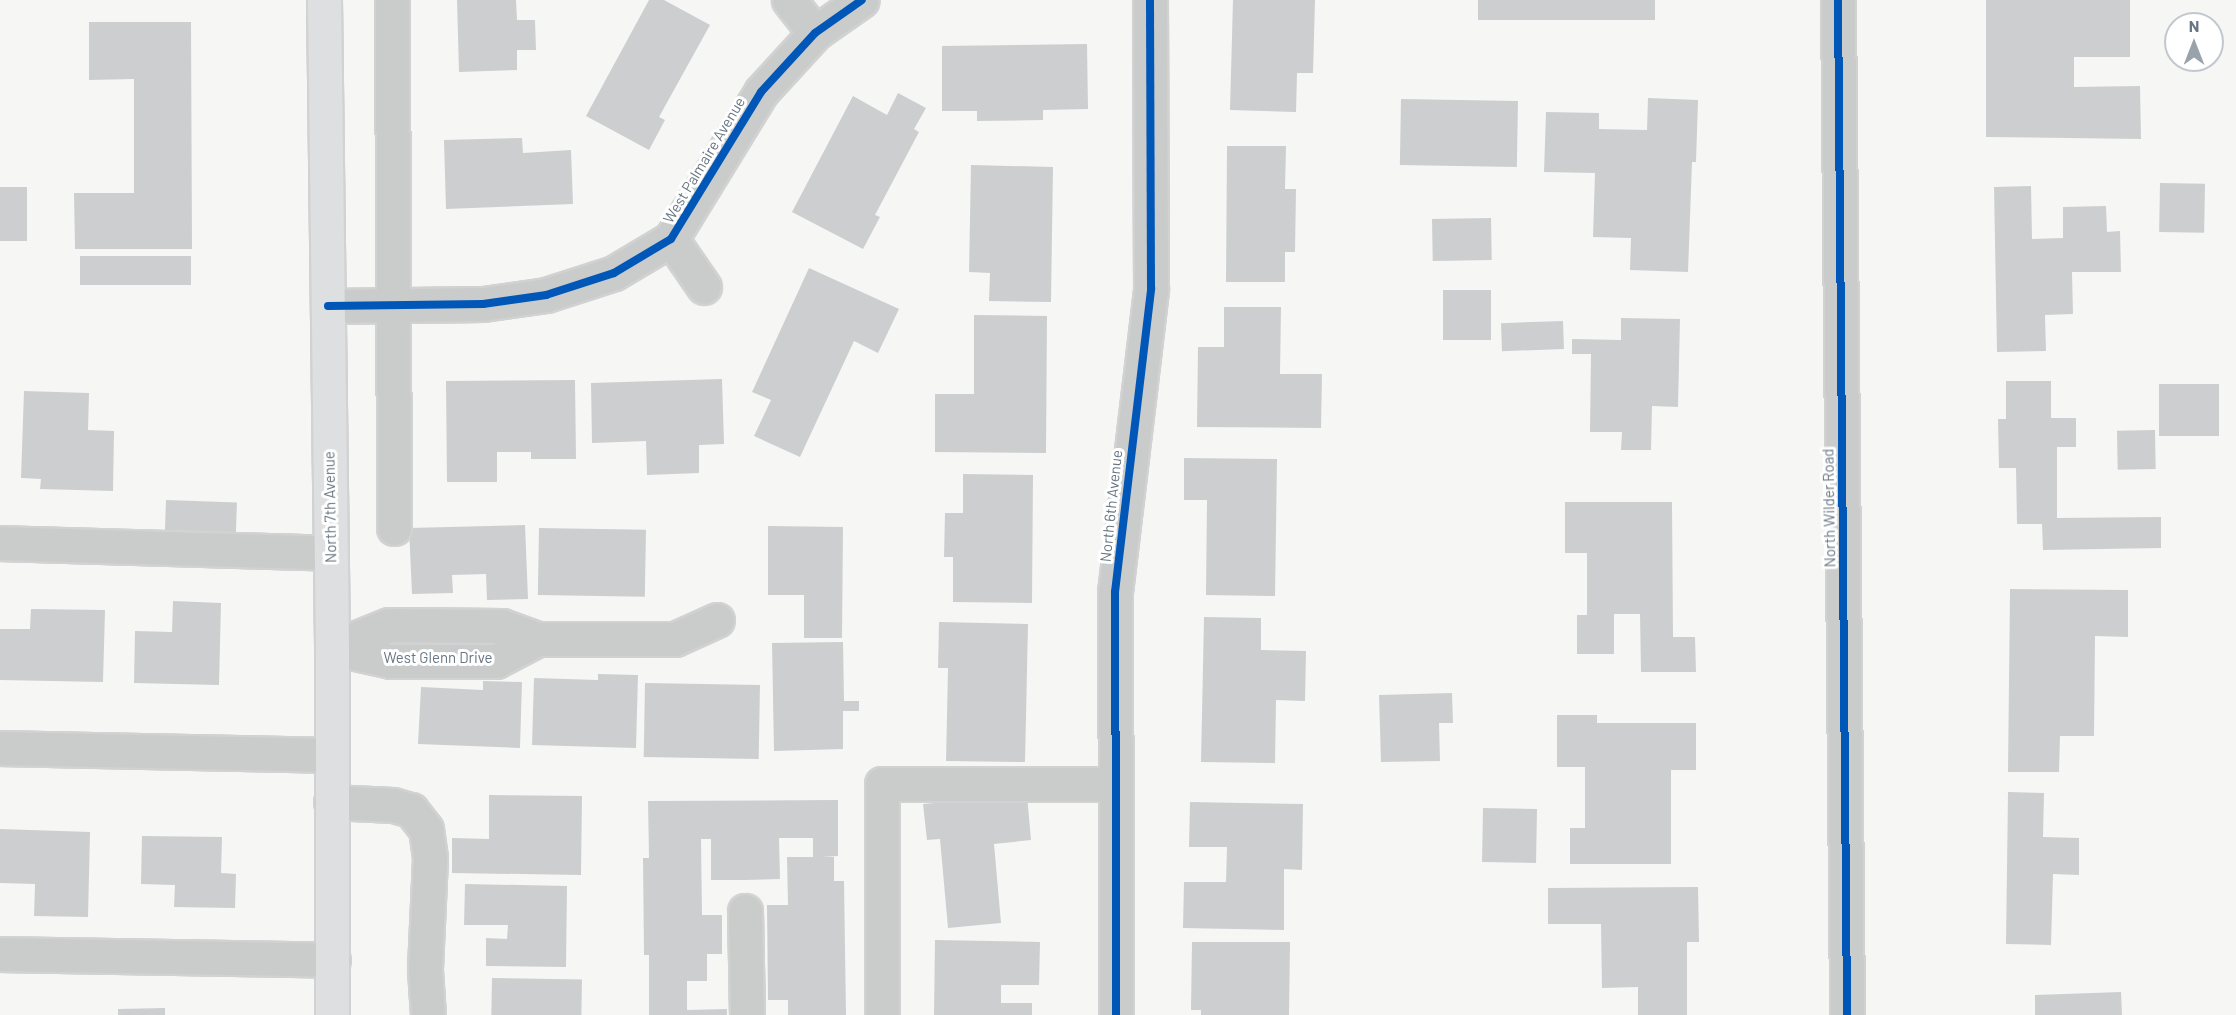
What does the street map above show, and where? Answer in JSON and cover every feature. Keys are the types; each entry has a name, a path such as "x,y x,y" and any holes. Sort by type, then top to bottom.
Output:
{"main road":[{"name":"North 7th Avenue","path":"324,0 332,648 332,1015"}],"street":[{"path":"392,0 395,306 394,528"},
{"path":"789,0 815,33"},
{"name":"West Palmaire Avenue","path":"328,306 483,304 546,295 614,273 671,239 761,92 815,33 862,0"},
{"name":"North 6th Avenue","path":"1116,1015 1115,592 1150,288 1150,0"},
{"name":"North Wilder Road","path":"1838,0 1846,1015"},
{"path":"671,239 704,287"},
{"path":"0,543 330,554"},
{"name":"West Glenn Drive","path":"332,648 389,626 502,626 538,639 675,639 717,620"},
{"path":"0,748 331,755"},
{"path":"882,1015 882,783 1114,783"},
{"path":"331,802 402,807 411,810 426,829 430,858 425,970 428,1015"},
{"path":"745,911 747,1015"},
{"path":"0,954 333,960"}],"building":[{"path":"457,0 516,0 517,20 535,20 536,50 517,50 517,70 459,72"},
{"path":"649,0 664,0 710,25 659,117 665,120 649,150 586,116"},
{"path":"1233,0 1315,0 1313,73 1297,73 1296,112 1230,110"},
{"path":"1478,0 1655,0 1655,20 1478,20"},
{"path":"1986,0 2130,0 2130,57 2074,57 2074,87 2140,86 2141,139 1986,137"},
{"path":"89,22 191,22 192,249 75,249 74,193 134,193 134,79 89,80"},
{"path":"1087,44 1088,109 1043,110 1043,120 977,121 977,111 942,111 942,46"},
{"path":"898,93 926,108 914,129 919,132 875,215 880,217 863,249 792,212 853,96 887,115"},
{"path":"1648,98 1698,100 1696,162 1692,162 1688,272 1630,270 1631,238 1593,237 1595,173 1544,172 1546,112 1599,113 1599,129 1647,130"},
{"path":"1401,99 1518,101 1517,167 1400,165"},
{"path":"522,138 523,153 571,150 573,204 446,209 444,140"},
{"path":"1227,146 1286,146 1285,189 1296,189 1295,252 1285,252 1285,282 1226,282"},
{"path":"971,165 1053,167 1051,302 989,301 990,273 969,272"},
{"path":"2160,183 2205,184 2204,233 2159,232"},
{"path":"2031,186 2032,239 2063,238 2063,207 2106,206 2107,232 2120,231 2121,272 2072,272 2073,314 2045,315 2046,351 1997,352 1994,187"},
{"path":"0,187 27,187 27,241 0,241"},
{"path":"1491,218 1492,260 1433,261 1432,219"},
{"path":"80,256 191,256 191,285 80,285"},
{"path":"809,268 899,309 878,353 854,341 800,457 754,436 771,400 752,392"},
{"path":"1443,290 1491,290 1491,340 1443,340"},
{"path":"1224,307 1281,307 1280,374 1322,374 1321,428 1197,427 1198,347 1224,347"},
{"path":"974,315 1047,316 1046,453 935,452 935,394 974,394"},
{"path":"1621,318 1680,319 1678,407 1652,406 1651,450 1621,450 1622,432 1590,432 1591,354 1572,354 1572,339 1621,340"},
{"path":"1563,321 1564,349 1502,351 1501,323"},
{"path":"722,379 724,444 699,445 699,473 647,475 646,441 592,443 591,383"},
{"path":"575,380 576,459 531,459 531,452 497,452 497,482 447,482 446,381"},
{"path":"2006,381 2051,381 2051,418 2076,418 2076,447 2057,447 2057,518 2161,517 2161,548 2043,550 2042,524 2017,524 2016,468 1999,468 1998,419 2006,419"},
{"path":"2159,384 2219,384 2219,436 2159,436"},
{"path":"24,391 89,393 88,430 114,431 113,491 40,489 41,479 21,478"},
{"path":"2155,430 2156,469 2118,470 2117,431"},
{"path":"1184,458 1277,459 1275,596 1206,595 1207,500 1184,500"},
{"path":"963,474 1033,475 1032,603 953,602 953,557 944,557 945,513 963,513"},
{"path":"166,500 237,502 236,540 165,538"},
{"path":"1565,502 1672,502 1673,637 1695,637 1696,672 1641,672 1640,614 1614,614 1614,654 1577,654 1577,615 1587,615 1587,553 1565,553"},
{"path":"525,525 528,599 487,600 486,574 452,575 453,593 412,594 409,528"},
{"path":"768,526 843,527 842,638 804,638 804,595 768,595"},
{"path":"539,528 646,530 645,597 538,595"},
{"path":"2010,589 2128,590 2128,637 2095,636 2094,736 2060,736 2059,772 2008,772"},
{"path":"173,601 221,603 219,685 134,683 135,631 172,632"},
{"path":"31,609 105,610 103,682 0,680 0,629 30,629"},
{"path":"1204,617 1261,618 1261,650 1306,651 1305,701 1276,700 1275,763 1201,762"},
{"path":"939,622 1028,624 1025,762 946,761 948,668 938,668"},
{"path":"843,642 844,701 859,701 859,711 843,711 843,749 774,751 772,643"},
{"path":"598,674 638,675 636,748 532,745 534,678 598,680"},
{"path":"483,681 522,682 520,748 418,744 421,687 483,690"},
{"path":"645,683 760,685 759,759 644,757"},
{"path":"1452,693 1453,723 1439,723 1440,761 1381,762 1379,695"},
{"path":"1557,715 1597,715 1597,723 1696,723 1696,770 1671,770 1671,864 1570,864 1570,828 1585,828 1585,767 1557,767"},
{"path":"2008,792 2044,793 2043,837 2079,838 2079,875 2053,874 2051,945 2006,944"},
{"path":"489,795 582,796 581,875 452,873 452,838 489,839"},
{"path":"1027,795 1031,840 994,844 1001,923 948,928 940,839 927,840 923,804"},
{"path":"838,800 838,856 822,857 834,857 834,881 844,881 846,1015 788,1015 788,1000 768,1000 767,905 788,905 787,857 813,857 813,838 779,838 780,879 744,880 711,880 711,839 701,839 702,915 722,915 722,954 707,954 707,981 687,981 687,1010 727,1009 727,1015 649,1015 649,955 644,955 643,858 649,858 648,801"},
{"path":"1190,802 1303,804 1302,870 1284,869 1284,930 1183,928 1184,882 1226,882 1227,847 1189,847"},
{"path":"1483,808 1537,809 1536,863 1482,862"},
{"path":"0,829 90,832 88,917 34,916 35,884 0,883"},
{"path":"142,836 222,837 221,873 236,874 235,908 174,907 175,885 141,884"},
{"path":"465,884 567,886 566,967 486,966 486,938 507,939 508,925 464,925"},
{"path":"1698,887 1699,942 1687,942 1687,1015 1638,1015 1638,987 1602,988 1601,924 1548,924 1548,888"},
{"path":"935,940 1040,942 1039,985 1001,985 1001,1003 1032,1003 1032,1015 934,1015"},
{"path":"1192,942 1290,942 1289,1015 1201,1015 1201,1010 1191,1010"},
{"path":"492,978 582,980 581,1015 491,1015"},
{"path":"2121,992 2122,1015 2035,1015 2035,995"},
{"path":"165,1008 165,1015 118,1015 118,1009"}],"cycle path":[{"path":"328,306 483,304 546,295 614,273 671,239 761,92 815,33 862,0"},
{"path":"1116,1015 1115,592 1151,288 1150,0"},
{"path":"1838,0 1847,1015"}]}
